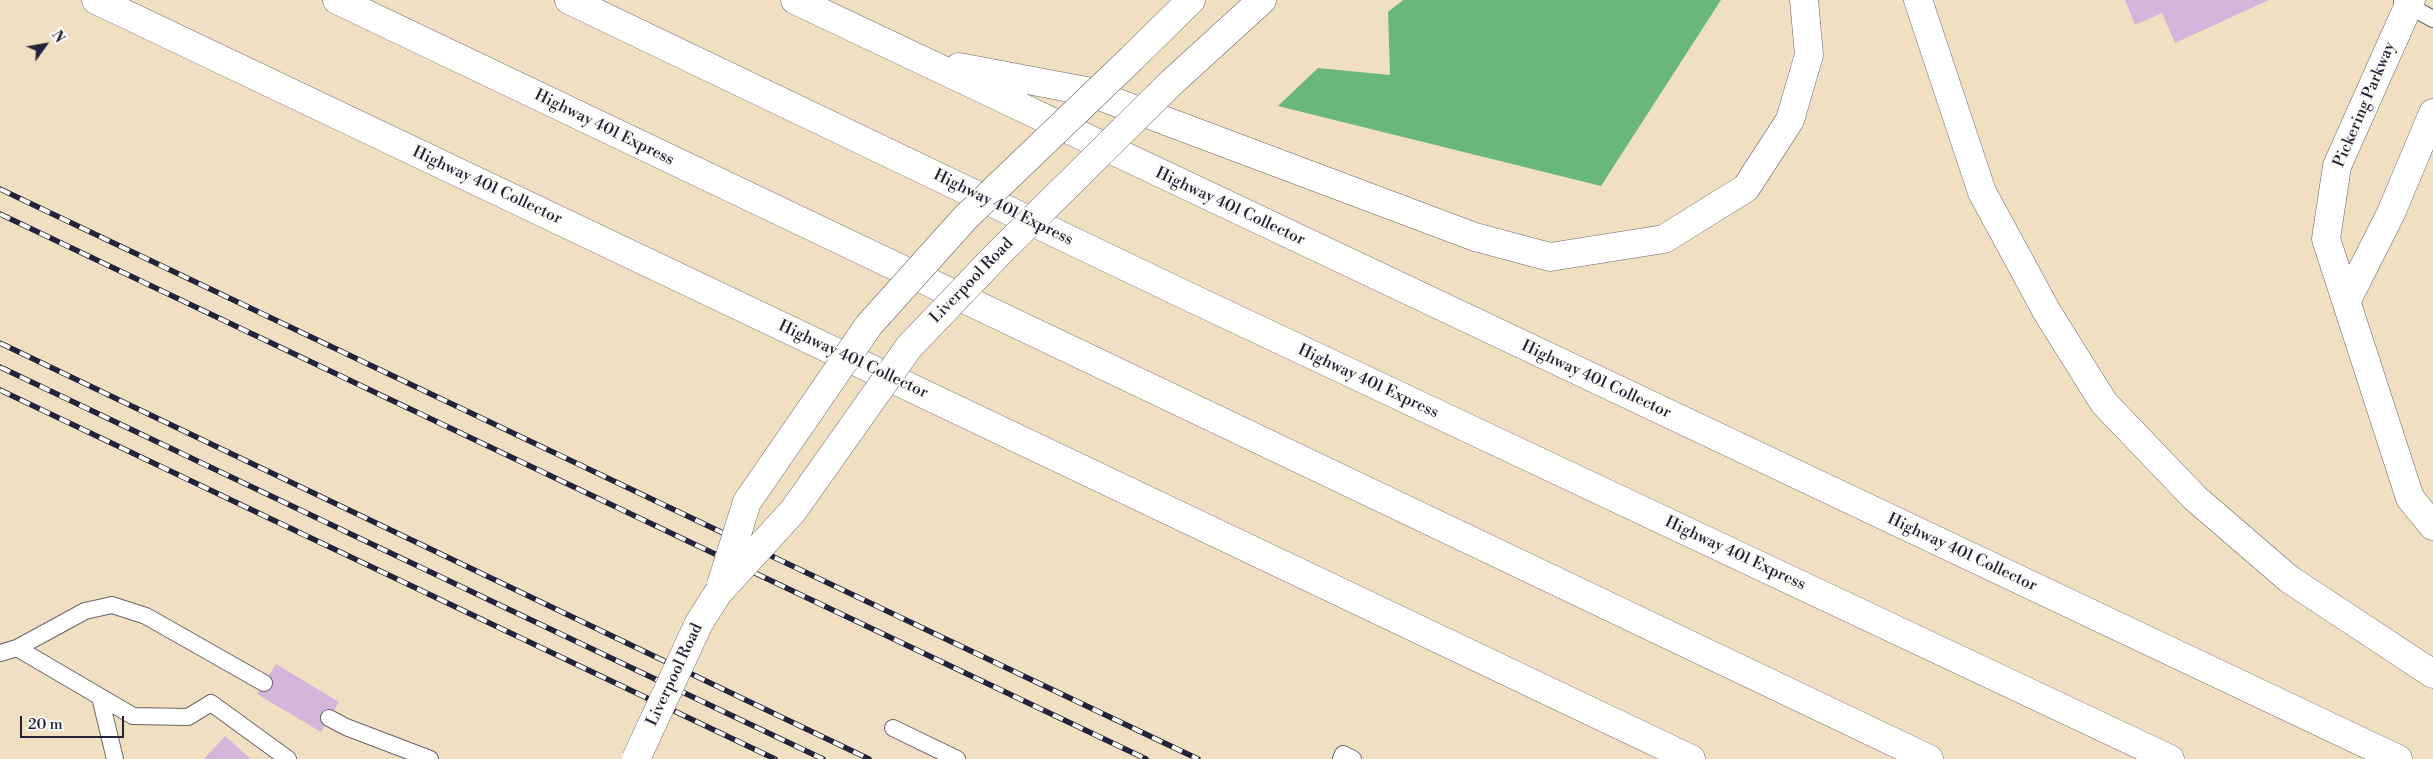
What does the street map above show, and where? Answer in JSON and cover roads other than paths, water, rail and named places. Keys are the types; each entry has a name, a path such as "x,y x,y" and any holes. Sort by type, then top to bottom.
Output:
{"main road":[{"name":"Highway 401 Collector","path":"96,0 1691,759"},
{"name":"Highway 401 Express","path":"337,0 1929,759"},
{"name":"Highway 401 Express","path":"569,0 1192,298 2170,759"},
{"name":"Highway 401 Collector","path":"795,0 2398,759"},
{"name":"Liverpool Road","path":"718,593 747,502 869,325 966,217 1191,0"},
{"name":"Liverpool Road","path":"636,759 699,623 718,593 793,511 909,347 997,255 1171,83 1262,0"},
{"path":"922,61 1086,91 1474,237 1550,257 1664,239 1746,188 1790,120 1809,55 1807,11 1804,0"},
{"path":"1918,0 1982,192 2047,312 2104,403 2195,498 2290,578 2433,674"},
{"name":"Pickering Parkway","path":"2406,2 2337,166 2326,239 2410,498 2433,526"},
{"path":"2347,300 2391,213 2433,113"}],"lane":[{"path":"2406,2 2433,19"},
{"path":"0,653 17,648 86,611 112,605 146,616 264,683"},
{"path":"17,648 133,716 188,717 211,704 288,759"},
{"path":"100,697 115,759"},
{"path":"330,718 346,727 430,759"},
{"path":"893,728 957,759"},
{"path":"1341,759 1343,754 1353,759"}],"railway":[{"path":"0,189 1198,759"},
{"path":"0,214 1146,759"},
{"path":"0,343 869,759"},
{"path":"0,367 823,759"},
{"path":"0,390 775,759"}]}
